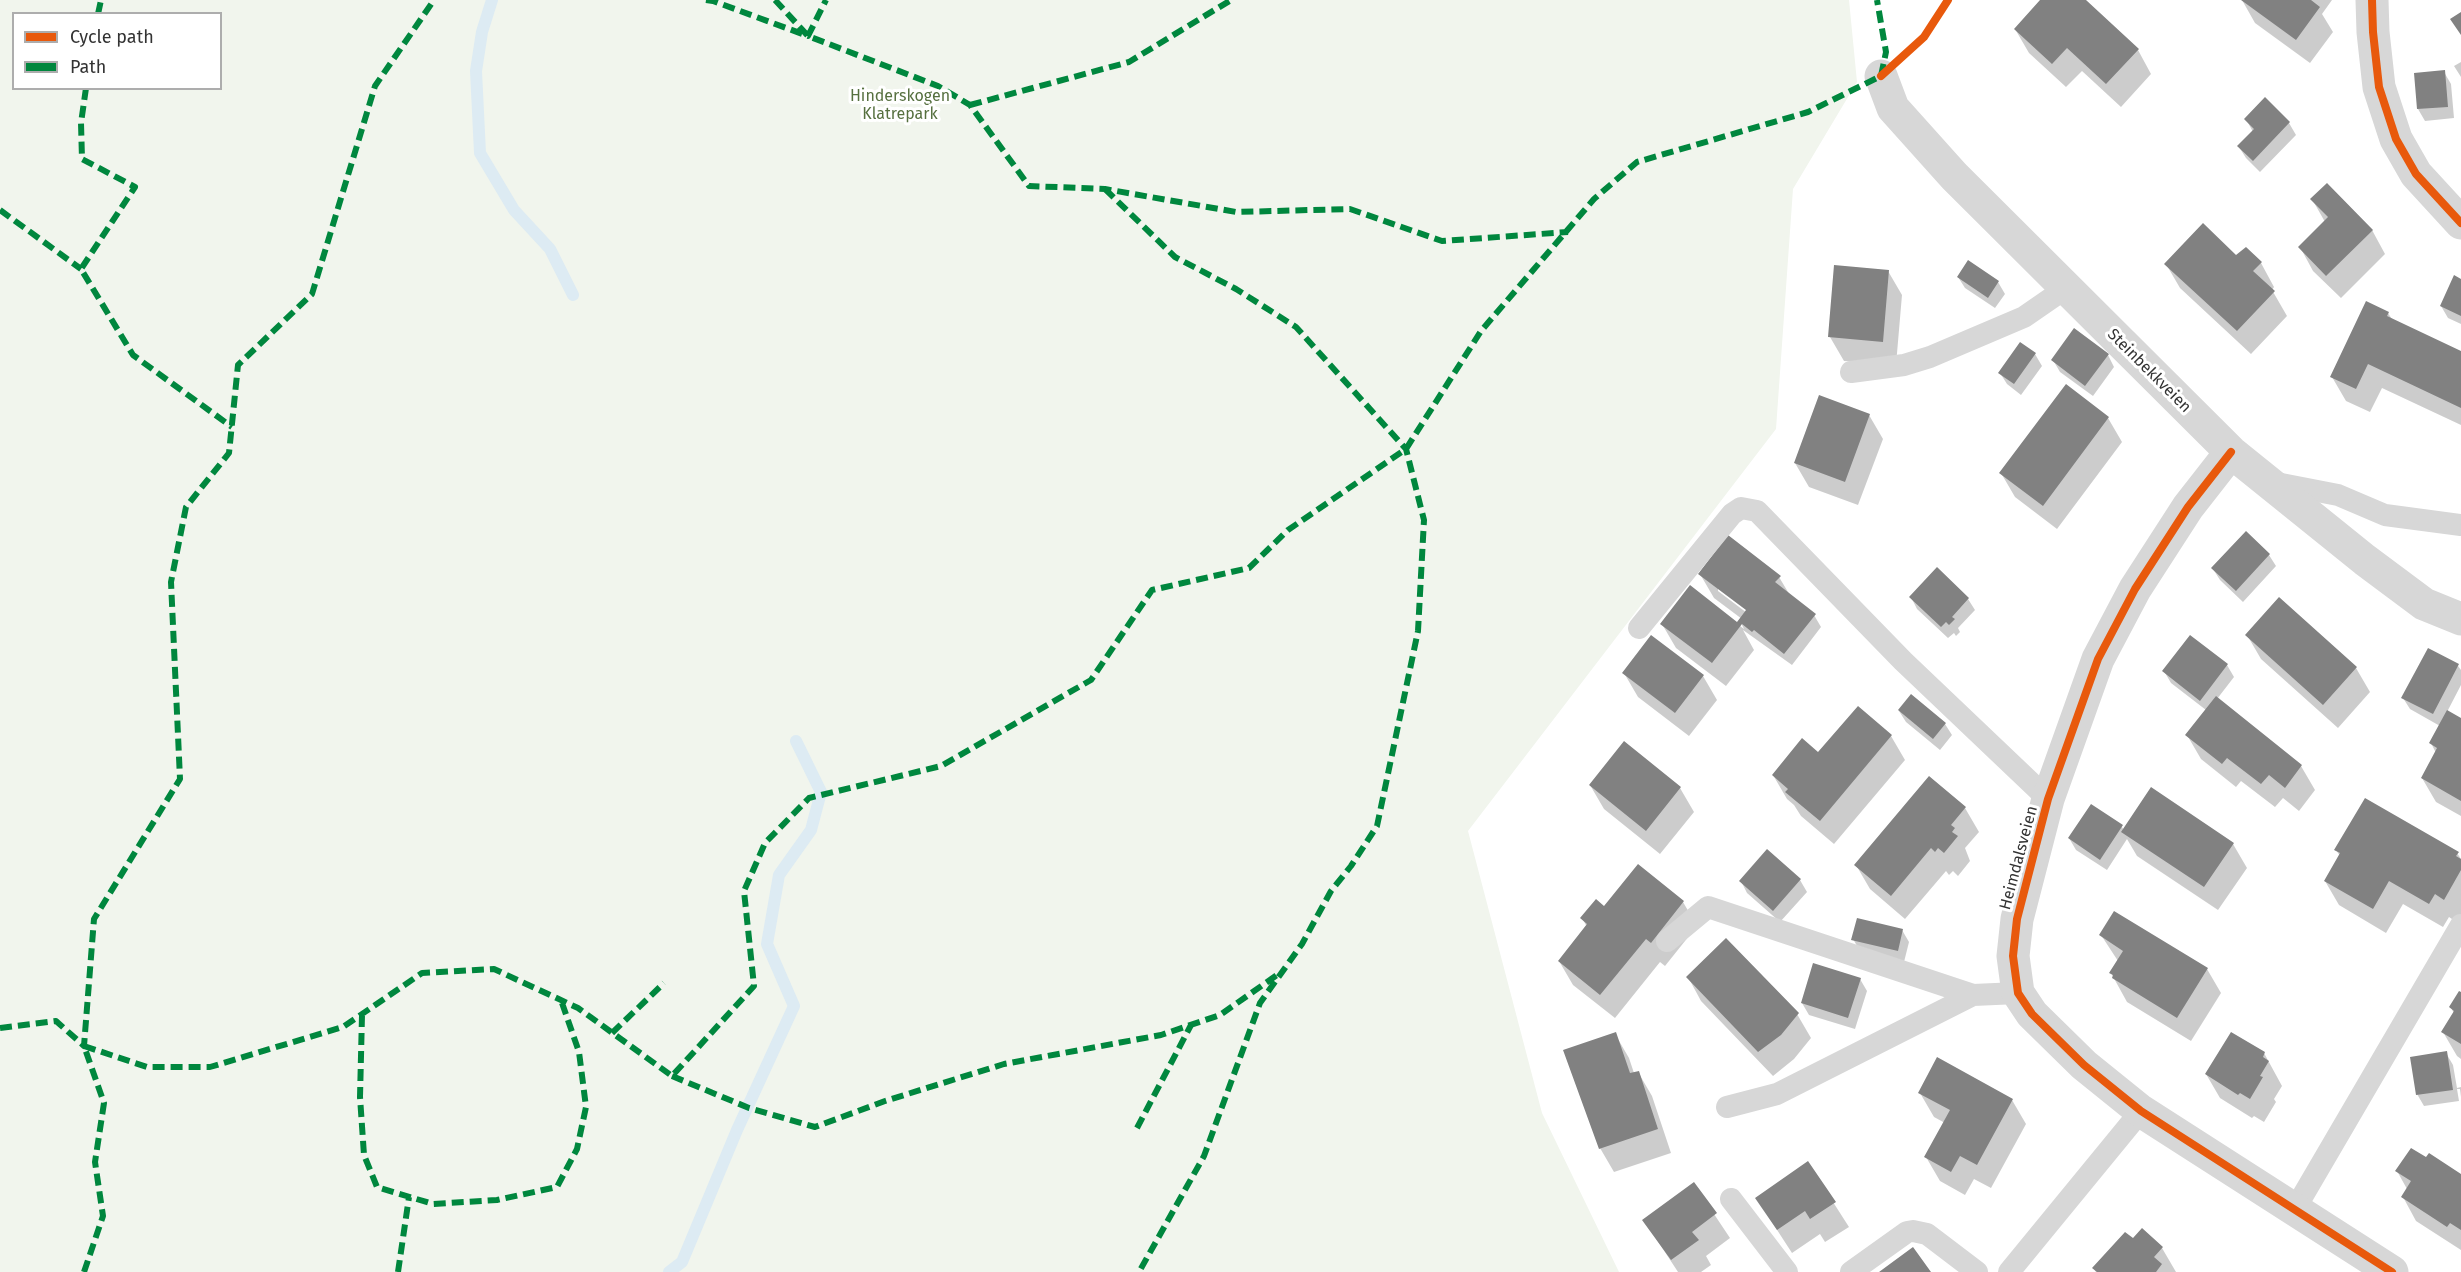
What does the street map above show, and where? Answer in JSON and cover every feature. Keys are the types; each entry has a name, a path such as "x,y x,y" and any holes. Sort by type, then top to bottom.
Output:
{"street":[{"path":"2373,0 2373,32 2379,87 2396,139 2416,174 2461,224"},
{"name":"Steinbekkveien","path":"1881,76 1893,108 1954,176 2231,452 2264,481 2424,604 2461,619"},
{"name":"Heimdalsveien","path":"2231,452 2188,507 2135,589 2098,659 2048,799 2017,919 2013,956 2018,993 2032,1014 2084,1065 2141,1112 2392,1272"}],"lane":[{"path":"1851,372 1904,365 1930,357 2024,316 2066,288"},
{"path":"2264,481 2338,495 2385,515 2461,525"},
{"path":"1639,628 1732,514 1741,508 1757,510 1903,662 2048,799"},
{"path":"1667,941 1708,907 1973,995 2018,993"},
{"path":"2295,1209 2461,925"},
{"path":"1727,1107 1777,1094 1973,995"},
{"path":"2008,1272 2141,1112"},
{"path":"1731,1199 1787,1272"},
{"path":"1851,1272 1908,1232 1913,1231 1927,1234 1977,1272"}],"green space":[{"name":"Hinderskogen Klatrepark","path":"0,0 1849,0 1857,82 1793,189 1776,429 1468,831 1542,1113 1619,1272 0,1272"}],"building":[{"path":"2040,0 2086,0 2139,49 2106,84 2067,48 2052,64 2014,29"},
{"path":"2241,0 2311,0 2320,7 2296,40"},
{"path":"2461,12 2461,35 2450,19"},
{"path":"2445,70 2448,107 2417,109 2414,73"},
{"path":"2265,97 2290,122 2253,161 2237,146 2254,129 2244,119"},
{"path":"2327,183 2373,230 2326,276 2298,247 2328,217 2310,199"},
{"path":"2203,223 2236,255 2246,247 2262,262 2253,271 2275,291 2237,331 2164,264"},
{"path":"1968,260 1999,281 1988,298 1957,277"},
{"path":"1834,265 1889,270 1883,342 1828,337"},
{"path":"2454,275 2461,279 2461,316 2440,306"},
{"path":"2366,301 2389,312 2387,316 2461,351 2461,408 2368,364 2356,389 2330,377"},
{"path":"2074,328 2109,354 2085,386 2051,360"},
{"path":"2020,342 2036,353 2014,384 1998,373"},
{"path":"2066,384 2109,417 2043,506 1999,473"},
{"path":"1819,395 1870,414 1845,482 1794,463"},
{"path":"2246,531 2270,554 2236,591 2211,568"},
{"path":"1728,535 1781,576 1775,582 1816,614 1784,654 1754,630 1752,632 1742,624 1712,663 1660,624 1690,585 1737,622 1746,610 1698,574"},
{"path":"1937,567 1969,598 1952,617 1955,619 1949,625 1946,622 1941,627 1909,597"},
{"path":"2279,597 2357,667 2323,705 2245,635"},
{"path":"1651,635 1704,675 1675,713 1622,673"},
{"path":"2190,635 2228,664 2200,701 2162,671"},
{"path":"2428,648 2459,664 2433,714 2401,698"},
{"path":"1911,694 1946,723 1933,739 1898,710"},
{"path":"2216,696 2302,765 2285,788 2269,775 2261,784 2227,758 2222,764 2185,735"},
{"path":"1858,706 1892,735 1820,821 1785,792 1788,789 1772,775 1802,738 1818,752"},
{"path":"2447,710 2461,718 2461,801 2421,778 2437,748 2429,743"},
{"path":"1624,741 1681,787 1646,831 1589,785"},
{"path":"1929,776 1966,807 1951,825 1955,828 1952,832 1958,836 1944,853 1938,848 1935,852 1931,848 1891,896 1854,865"},
{"path":"2151,787 2234,843 2204,887 2121,832"},
{"path":"2365,798 2459,852 2456,856 2461,859 2461,870 2444,900 2435,894 2429,904 2389,881 2373,909 2324,881 2340,853 2334,850"},
{"path":"2091,804 2123,825 2100,860 2068,838"},
{"path":"1767,849 1801,879 1773,911 1739,881"},
{"path":"1638,864 1684,901 1651,943 1646,939 1600,995 1558,961 1587,924 1580,918 1596,899 1604,906"},
{"path":"2114,911 2208,968 2177,1018 2112,978 2113,975 2109,973 2123,951 2099,935"},
{"path":"1857,918 1903,929 1898,951 1851,940"},
{"path":"1726,938 1799,1013 1781,1035 1758,1052 1686,977"},
{"path":"1813,963 1861,978 1848,1018 1801,1003"},
{"path":"2459,991 2461,992 2461,1044 2441,1032 2454,1011 2449,1007"},
{"path":"1616,1032 1630,1073 1639,1071 1658,1129 1599,1149 1563,1050"},
{"path":"2231,1032 2265,1052 2263,1057 2269,1061 2250,1099 2240,1093 2238,1095 2205,1074"},
{"path":"2447,1051 2453,1090 2416,1095 2410,1057"},
{"path":"1937,1057 2013,1099 1977,1165 1960,1156 1951,1172 1924,1157 1950,1110 1918,1093"},
{"path":"2411,1148 2426,1157 2429,1153 2461,1174 2461,1230 2450,1223 2447,1227 2401,1197 2411,1181 2395,1171"},
{"path":"1808,1161 1836,1202 1810,1219 1805,1211 1777,1230 1755,1198"},
{"path":"1694,1182 1717,1213 1692,1232 1699,1240 1671,1260 1642,1220"},
{"path":"2142,1228 2163,1247 2154,1257 2162,1264 2156,1272 2097,1272 2092,1268 2125,1232 2133,1238"},
{"path":"1913,1247 1931,1272 1879,1272"}],"waterway":[{"path":"492,0 482,32 476,71 480,153 514,210 550,249 573,295"},
{"path":"669,1272 682,1262 737,1130 794,1006 767,944 779,875 811,830 821,792 796,741"}],"marked path":[{"path":"98,12 101,0"},
{"path":"0,1028 56,1021 84,1046 94,919 180,779 171,582 186,507 229,453 238,365 312,294 375,86 434,0"},
{"path":"706,0 808,36 826,0"},
{"path":"775,0 808,36 938,86 970,105 1029,186 1105,189 1236,212 1350,209 1442,241 1568,232"},
{"path":"970,105 1129,62 1231,0"},
{"path":"84,1046 147,1067 210,1067 343,1027 422,973 494,969 578,1008 672,1076 754,986 744,891 765,843 809,798 941,766 1091,680 1152,590 1249,568 1288,530 1406,449 1481,331 1594,199 1637,162 1808,112 1881,76 1886,52 1877,0"},
{"path":"86,90 81,123 82,159 135,187 81,269 133,355 232,427"},
{"path":"1105,189 1175,257 1236,289 1296,327 1406,449 1424,520 1418,631 1377,826 1351,866 1331,891 1302,944 1260,1003 1204,1156 1139,1272"},
{"path":"0,210 81,269"},
{"path":"672,1076 749,1108 815,1127 885,1101 1004,1064 1161,1035 1220,1015 1277,975"},
{"path":"612,1033 664,983"},
{"path":"362,1015 360,1097 364,1155 377,1187 433,1204 497,1200 557,1187 577,1149 586,1107 579,1052 561,1000"},
{"path":"1137,1128 1191,1025"},
{"path":"84,1046 104,1103 95,1162 103,1216 84,1272"},
{"path":"398,1272 409,1197"}],"cycle path":[{"path":"1881,76 1924,37 1948,0"},
{"path":"2372,0 2379,87 2396,139 2416,174 2461,223"},
{"path":"2231,452 2188,507 2135,589 2098,659 2048,799 2017,919 2013,956 2018,993 2032,1014 2084,1065 2141,1111 2392,1272"}]}
